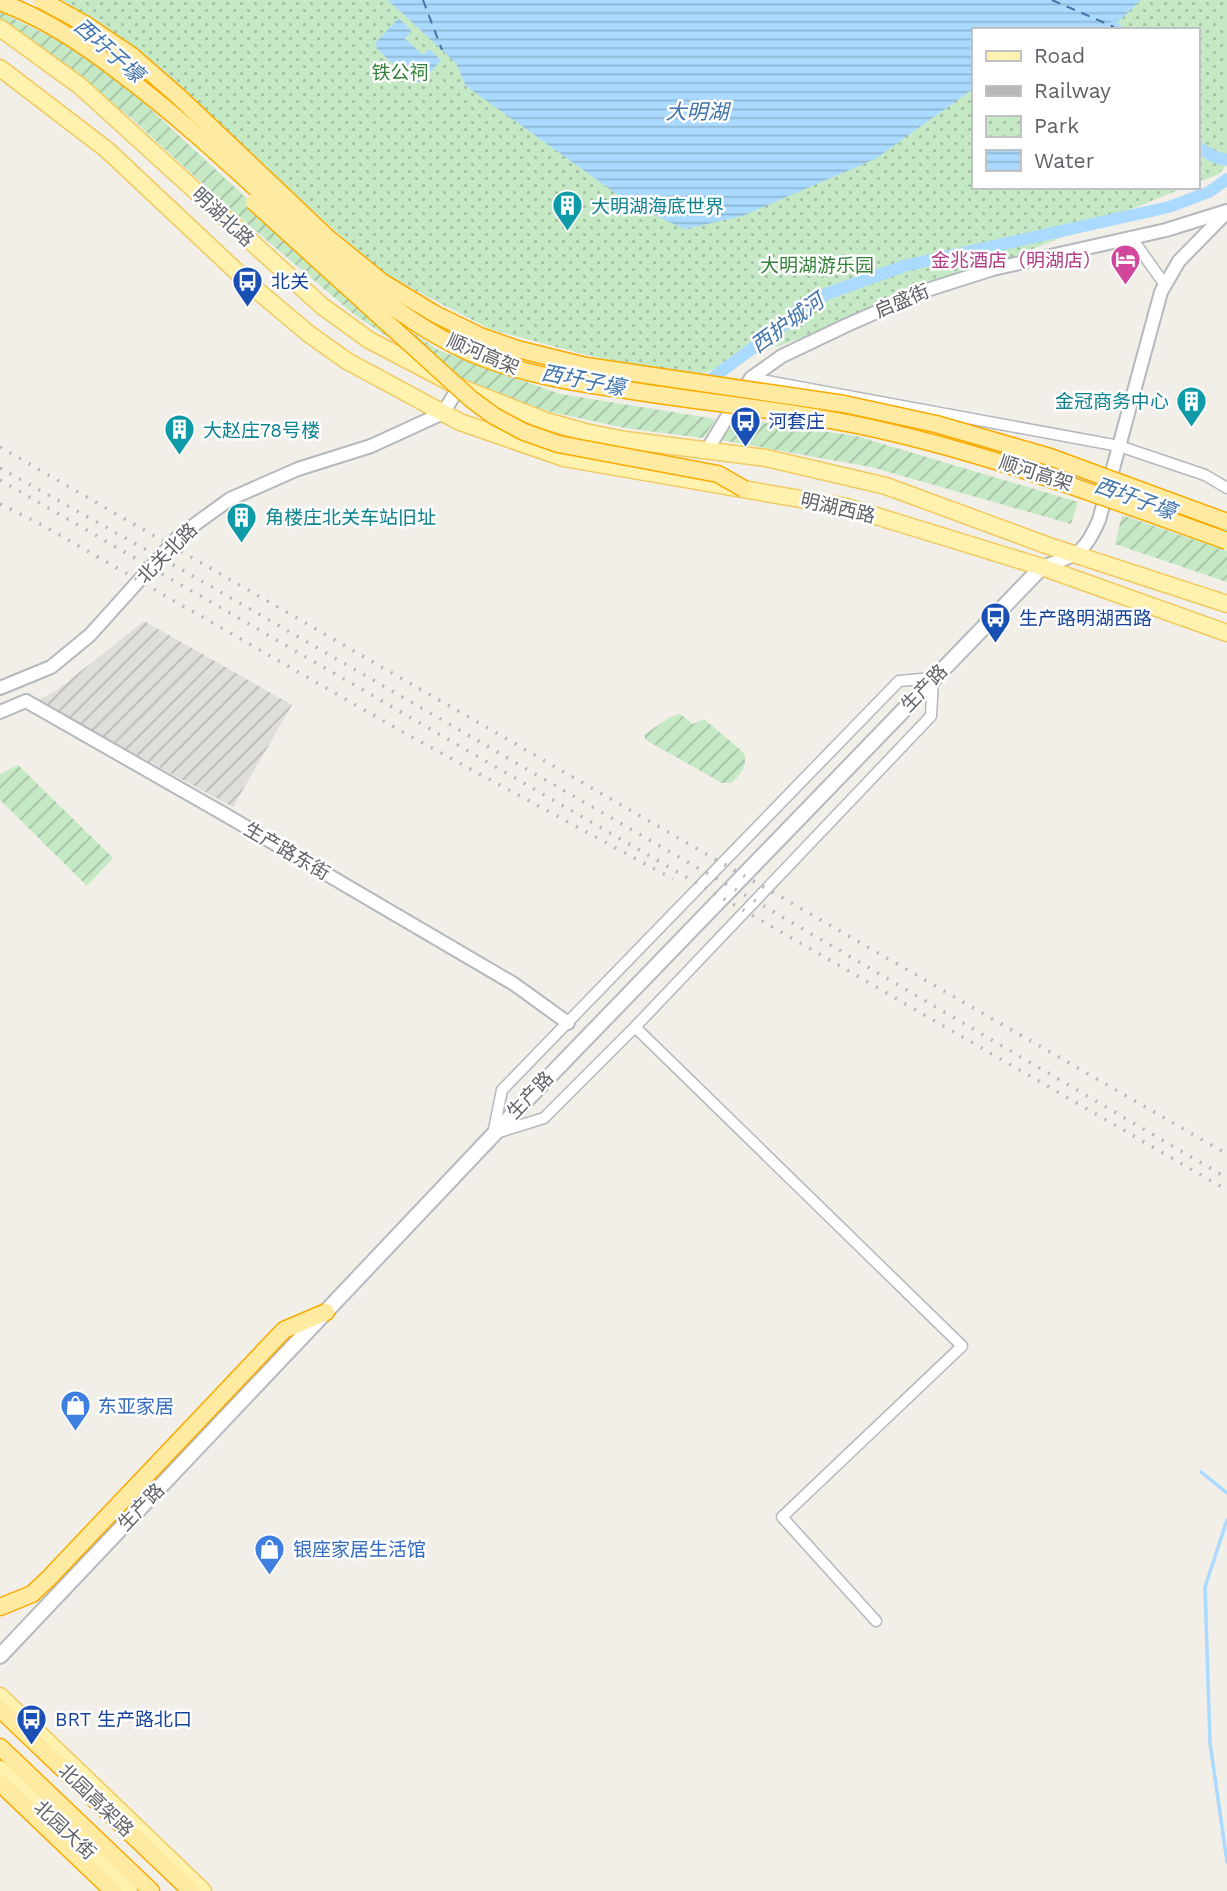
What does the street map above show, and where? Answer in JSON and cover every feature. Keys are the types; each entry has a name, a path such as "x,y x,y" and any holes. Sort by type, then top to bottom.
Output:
{"highway":[{"name":"顺河高架","path":"41,0 83,23 132,56 328,238 382,282 408,299 480,336 517,349 586,366 844,404 936,424 1050,457 1227,522"},
{"name":"顺河高架","path":"0,2 75,38 158,101 358,281 411,320 472,353 522,371 579,383 851,424 975,454 1068,483 1227,541"},
{"path":"122,74 155,110 277,223 471,399 494,416 524,432 558,444 718,474 744,489"},
{"path":"0,1607 32,1594 47,1580 284,1330 326,1312"},
{"name":"北园高架路","path":"0,1709 191,1891"},
{"name":"北园高架路","path":"0,1747 151,1891"},
{"path":"0,1783 113,1891"}],"main road":[{"name":"明湖北路","path":"0,28 80,86 322,306 369,340 459,387"},
{"name":"明湖北路","path":"0,68 106,149 253,287 309,334 347,361 443,413"},
{"name":"明湖西路","path":"459,387 546,421 585,432 625,440 766,458 886,486 1076,555 1227,604"},
{"name":"明湖西路","path":"443,413 460,422 564,458 847,507 1042,567 1227,633"},
{"name":"生产路","path":"0,1656 493,1134 1042,567"},
{"path":"0,1696 203,1891"},
{"name":"北园大街","path":"0,1769 130,1891"}],"street":[{"path":"1076,555 1091,539 1099,520 1161,292 1179,261 1226,216"},
{"name":"启盛街","path":"707,450 751,378 782,356 927,290 993,269 1226,216"},
{"path":"1131,237 1165,285"},
{"path":"751,378 1119,446 1205,475 1227,488"},
{"path":"443,413 459,387"},
{"name":"北关北路","path":"0,688 51,667 90,635 179,536 230,499 298,469 371,446 443,413"},
{"name":"生产路","path":"1042,567 1076,555"},
{"path":"933,678 931,716 635,1027 544,1118 493,1134 502,1090 899,681 933,678"},
{"name":"生产路东街","path":"0,712 26,701 514,985 568,1023"},
{"path":"635,1027 962,1346 782,1517 876,1620"}],"shaded area":[{"path":"144,621 292,705 233,807 37,701 57,690"}],"green space":[{"path":"62,0 1227,0 1227,164 1219,174 1199,182 1199,28 972,28 972,189 1181,189 919,295 701,374 606,360 492,330 382,273 148,60"},
{"path":"0,12 68,45 132,92 326,272 438,350 560,394 716,419 703,438 625,428 538,409 432,366 356,316 231,210 130,117 0,19"},
{"path":"737,419 856,436 1078,502 1071,524 871,467 721,440"},
{"path":"1122,515 1227,551 1227,582 1115,544"},
{"path":"680,714 693,724 704,719 744,753 744,766 732,783 722,783 646,740 644,735 670,717"},
{"path":"18,765 113,858 87,886 0,800 0,774"}],"water":[{"name":"大明湖","path":"388,0 1141,0 1107,28 972,28 972,90 875,159 742,216 685,229 632,205 466,86 456,63"},
{"path":"399,18 411,31 405,39 423,55 429,49 441,60 422,82 413,82 377,49 376,42"}],"waterway":[{"name":"西圩子壕","path":"105,47 149,85"},
{"path":"1199,148 1227,160"},
{"name":"西护城河","path":"678,396 704,384 826,294 904,266 1169,207 1209,192 1227,179"},
{"name":"西圩子壕","path":"960,443 1050,467 1103,486"},
{"name":"西圩子壕","path":"1111,489 1227,531"},
{"path":"1201,1472 1227,1493"},
{"path":"1227,1520 1205,1587 1210,1743 1227,1862"}],"ferry route":[{"path":"423,0 442,50"},
{"path":"1052,0 1114,27"}],"railway":[{"path":"0,447 1227,1154"},
{"path":"0,468 186,572 762,905 1227,1178"},
{"path":"0,480 1227,1190"},
{"path":"0,504 42,525 408,735 673,879"}],"place":[{"name":"大明湖海底世界","path":"568,233"},
{"name":"金兆酒店（明湖店）","path":"1125,287"},
{"name":"北关","path":"248,308"},
{"name":"金冠商务中心","path":"1192,428"},
{"name":"河套庄","path":"745,448"},
{"name":"大赵庄78号楼","path":"180,457"},
{"name":"角楼庄北关车站旧址","path":"242,544"},
{"name":"生产路明湖西路","path":"996,645"},
{"name":"东亚家居","path":"75,1433"},
{"name":"银座家居生活馆","path":"270,1576"},
{"name":"BRT 生产路北口","path":"32,1746"}],"park label":[{"name":"铁公祠","path":"400,72"},
{"name":"大明湖游乐园","path":"817,265"}]}
